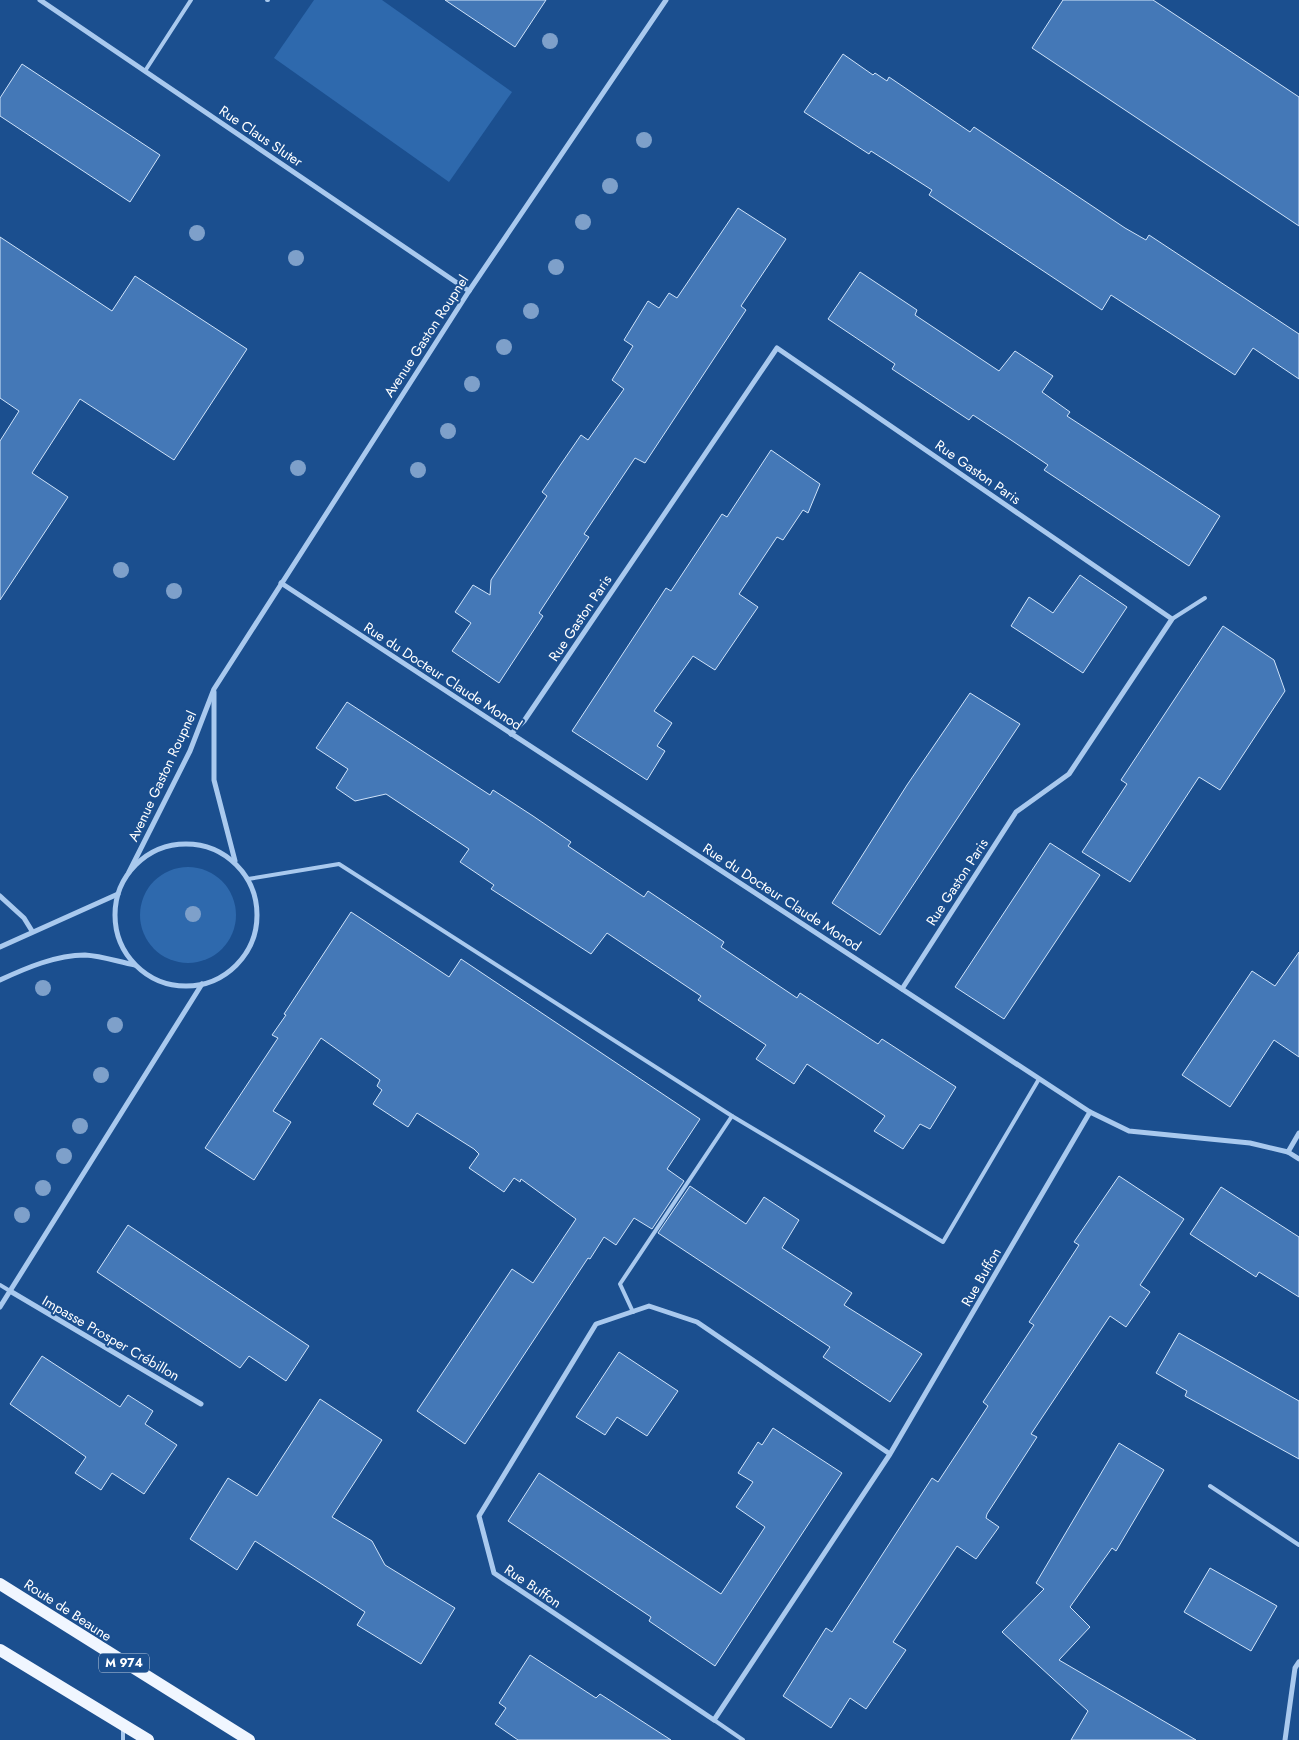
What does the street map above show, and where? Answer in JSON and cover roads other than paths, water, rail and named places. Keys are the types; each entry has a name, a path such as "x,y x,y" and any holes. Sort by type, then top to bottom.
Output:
{"main road":[{"name":"Route de Beaune","path":"0,1584 249,1740"},
{"path":"0,1650 148,1740"}],"street":[{"name":"Rue Claus Sluter","path":"40,0 469,290"},
{"name":"Avenue Gaston Roupnel","path":"129,872 190,751 214,689 469,290 666,0"},
{"name":"Rue Gaston Paris","path":"511,734 524,721 778,348 1172,619 1069,774 1016,812 902,989"},
{"name":"Rue du Docteur Claude Monod","path":"281,583 1090,1112 1129,1131 1250,1143 1288,1152 1299,1159"},
{"name":"Avenue Gaston Roupnel","path":"214,689 214,780 235,862"},
{"path":"194,844 216,850 235,862 248,879 256,900 257,922 252,943 240,962 223,976 202,984 178,986 155,979 135,965 124,950 117,932 115,913 118,894 129,872 147,855 170,845 194,844"},
{"path":"0,946 118,894"},
{"path":"0,896 24,918 32,931"},
{"path":"0,980 26,968 55,959 78,956 135,965"},
{"path":"0,1307 202,984"},
{"name":"Rue Buffon","path":"890,1454 697,1322 649,1306 596,1324 479,1516 494,1574 714,1720 890,1454 1090,1112"},
{"path":"1288,1152 1299,1133"},
{"name":"Impasse Prosper Crébillon","path":"10,1292 201,1404"},
{"path":"1285,1740 1295,1668 1299,1662"}],"lane":[{"path":"145,71 191,0"},
{"path":"1172,619 1205,598"},
{"path":"248,879 338,864 732,1116 943,1242 1039,1079"},
{"path":"633,1312 620,1284 732,1116"},
{"path":"0,1285 10,1292"},
{"path":"1210,1486 1299,1545"},
{"path":"714,1720 743,1740"},
{"path":"122,1724 123,1740"}]}
